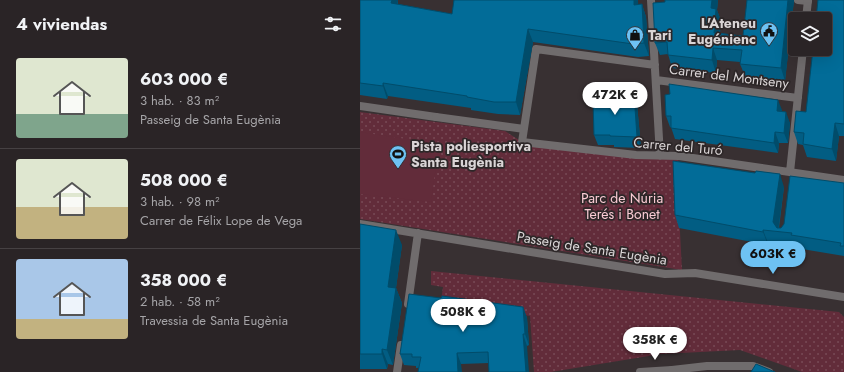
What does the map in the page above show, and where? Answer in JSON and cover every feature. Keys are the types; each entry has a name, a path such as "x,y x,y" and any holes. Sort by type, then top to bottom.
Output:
{"street":[{"path":"651,0 660,156"},
{"path":"798,0 808,1 807,12"},
{"name":"Carrer del Turó","path":"655,65 536,50 522,142 636,155 679,156 790,176 844,180"},
{"name":"Carrer del Montseny","path":"790,176 802,56"},
{"name":"Carrer del Montseny","path":"656,80 798,98"},
{"path":"360,106 524,129"},
{"name":"Passeig de Santa Eugènia","path":"360,224 665,274 695,273 844,297"},
{"path":"407,310 418,233"},
{"path":"397,372 403,333"},
{"path":"640,372 672,371 707,366 753,366 769,372"}],"green space":[{"name":"Parc de Núria Terés i Bonet","path":"360,112 505,131 522,142 679,156 677,174 682,270 360,219"},
{"name":"Pista poliesportiva Santa Eugènia","path":"360,132 439,144 431,202 360,194"},
{"path":"431,271 839,312 844,317 844,372 802,372 740,350 661,354 551,372 534,372 530,316 441,301 443,287 431,285"}],"building":[{"path":"360,0 392,0 391,3 452,14 454,0 634,0 634,5 642,4 644,43 633,44 528,29 516,102 494,102 467,96 383,83 383,86 360,83"},
{"path":"665,0 712,0 711,8 716,9 714,33 743,36 747,0 788,0 781,68 740,64 742,50 713,48 712,60 668,55 667,42 655,43 653,3 665,2"},
{"path":"818,0 844,0 844,124 835,123 832,149 803,144 804,133 794,132 796,111 806,112 812,56 832,56 832,12 817,12"},
{"path":"669,84 778,100 777,111 786,112 784,133 775,132 774,143 671,128 671,116 666,116 665,95 670,94"},
{"path":"634,93 637,137 594,135 593,101 603,100 603,95"},
{"path":"673,161 755,173 756,171 780,174 773,222 777,228 781,228 784,224 790,176 844,183 844,246 840,246 841,243 791,235 792,233 763,230 763,232 675,215"},
{"path":"360,224 396,230 388,287 396,288 387,350 382,349 382,354 360,354"},
{"path":"409,294 441,298 442,296 523,307 525,334 523,334 526,372 489,372 488,352 457,353 458,372 418,372 421,357 412,357 412,354 400,354"},
{"path":"756,364 775,372 751,372"}],"place":[{"name":"L'Ateneu Eugénienc","path":"769,46"},
{"name":"Tari","path":"635,50"},
{"name":"Pista poliesportiva Santa Eugènia","path":"398,169"}]}
